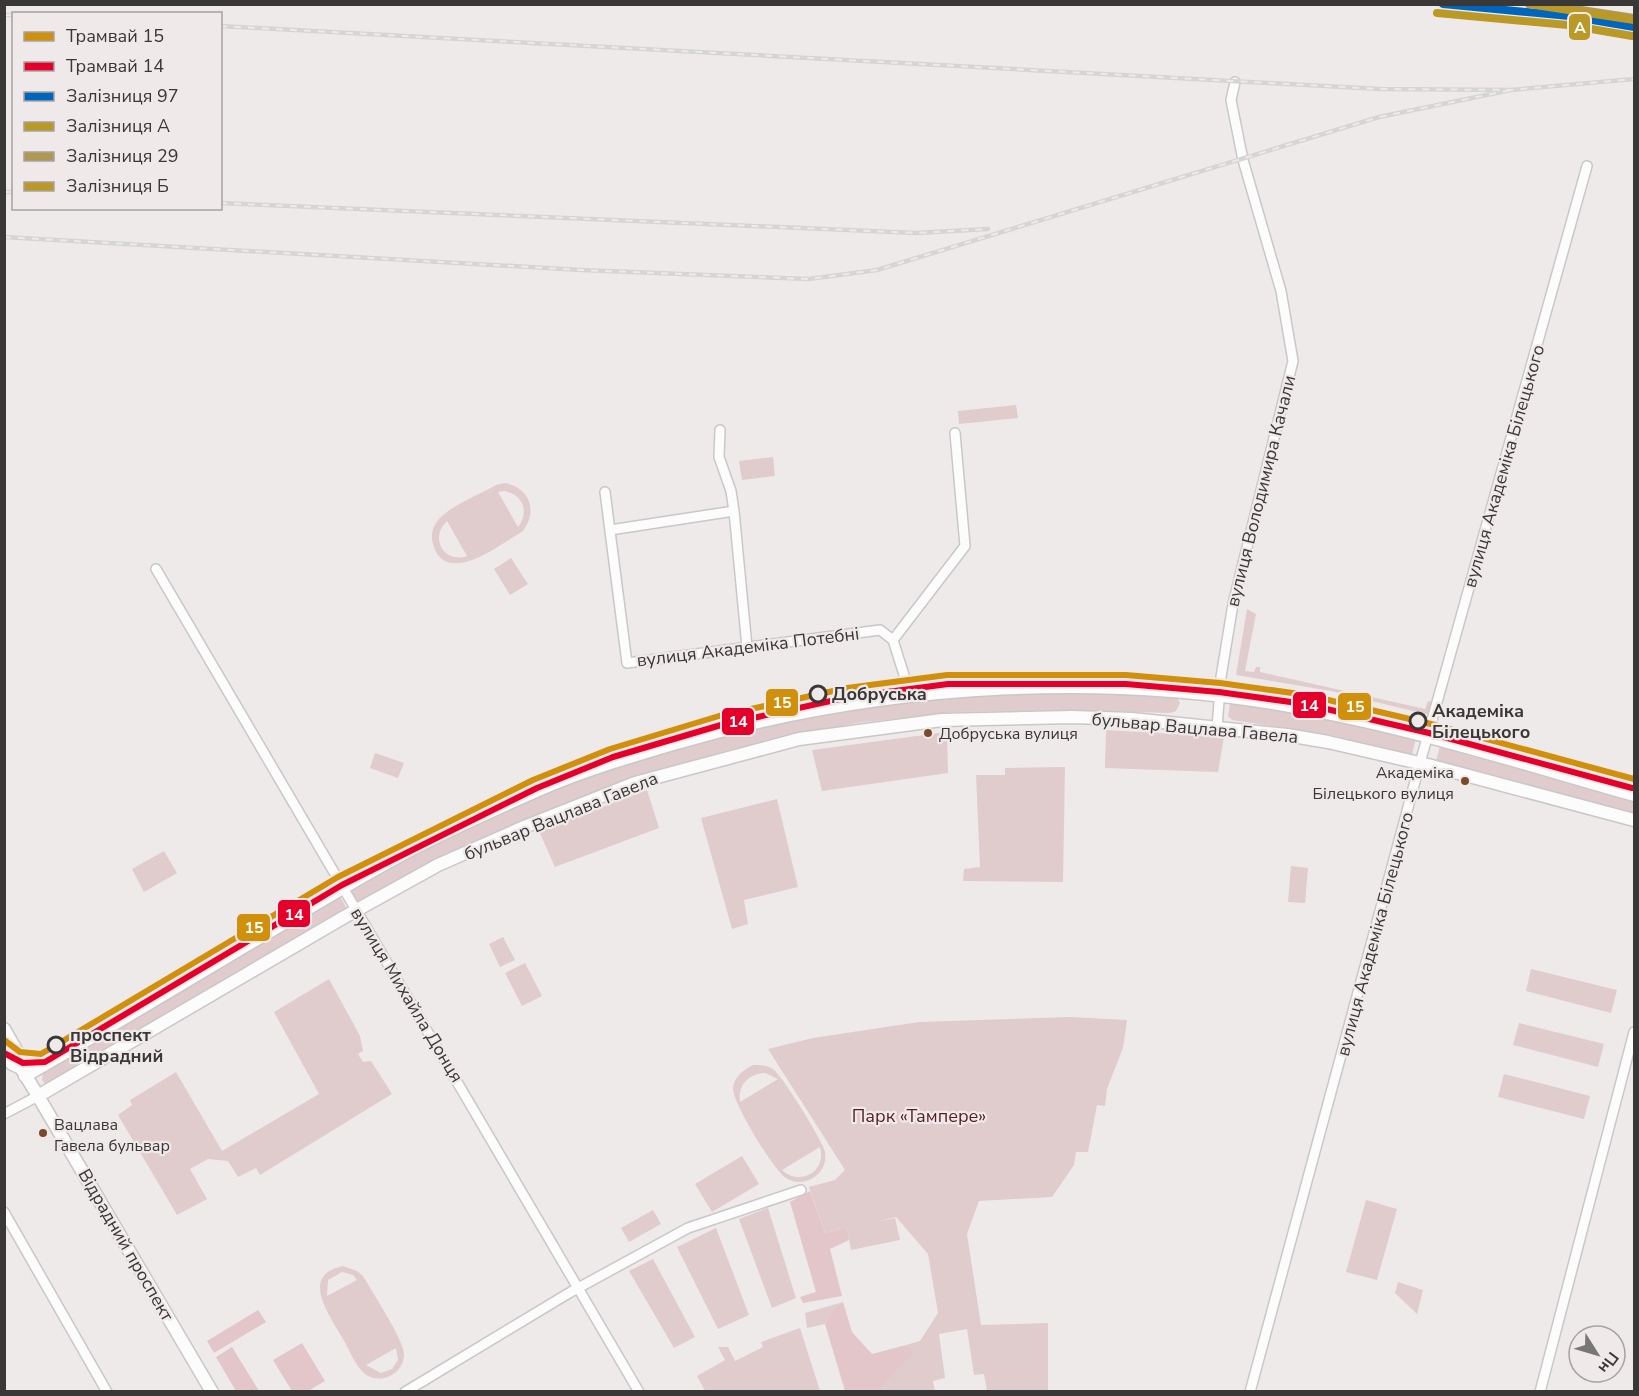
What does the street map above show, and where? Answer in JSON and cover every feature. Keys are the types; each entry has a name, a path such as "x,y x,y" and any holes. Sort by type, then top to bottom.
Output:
{"main road":[{"name":"бульвар Вацлава Гавела","path":"23,1072 423,843 545,786 625,758 730,728 910,694 1071,688 1218,696 1334,714 1428,737 1635,795"},
{"name":"бульвар Вацлава Гавела","path":"38,1096 356,910 438,865 524,827 635,783 799,740 942,720 1072,717 1132,719 1298,737 1420,763 1635,820"},
{"name":"Відрадний проспект","path":"4,1029 20,1057 23,1072 212,1392"},
{"name":"Відрадний проспект","path":"4,1052 12,1064 23,1072"}],"street":[{"name":"вулиця Володимира Качали","path":"1217,728 1218,696 1233,604 1293,361 1281,291 1243,160 1231,100 1235,82"},
{"name":"вулиця Академіка Білецького","path":"1250,1392 1420,763 1587,165"},
{"path":"720,430 719,457 731,491 734,511 747,647"},
{"path":"910,694 893,640 965,546 955,433"},
{"name":"вулиця Академіка Потебні","path":"605,492 627,663 880,630 893,640"},
{"path":"610,530 734,511"},
{"name":"вулиця Михайла Донця","path":"156,569 446,1059 639,1392"},
{"path":"1540,1392 1635,1032"},
{"path":"4,1114 38,1096"},
{"path":"405,1392 578,1289 688,1228 801,1190"},
{"path":"4,1212 107,1392"}],"green space":[{"path":"1016,405 1018,418 959,424 958,411"},
{"path":"773,457 775,476 742,480 739,461"},
{"path":"505,483 514,486 526,495 529,501 530,516 523,531 475,559 461,563 449,563 439,557 432,537 438,521 452,508 496,485","holes":["504,491 516,496 523,504 524,515 518,527 498,492","447,521 467,556 452,556 442,548 439,535"]},
{"path":"511,558 528,584 510,595 494,569"},
{"path":"1247,609 1256,614 1245,671 1254,672 1256,667 1260,667 1260,672 1425,709 1428,701 1433,702 1429,715 1331,691 1236,675"},
{"path":"1070,690 1177,697 1180,703 1176,711 1170,713 1071,710 956,712 857,723 732,749 630,779 359,904 351,892 352,888 418,853 519,804 553,789 662,750 785,720 869,705 952,695"},
{"path":"1235,702 1416,738 1412,755 1331,735 1232,720 1228,716 1230,704"},
{"path":"1106,730 1224,737 1218,772 1105,768"},
{"path":"947,732 948,773 822,791 812,750"},
{"path":"1440,746 1634,799 1634,815 1436,761"},
{"path":"375,753 404,763 398,778 370,768"},
{"path":"1065,767 1063,882 963,881 964,869 980,867 976,775 1005,775 1005,768"},
{"path":"647,790 659,828 555,867 539,831"},
{"path":"777,799 798,887 744,900 748,924 732,929 701,818"},
{"path":"164,851 177,873 144,892 132,869"},
{"path":"1291,866 1308,868 1305,903 1288,902"},
{"path":"341,898 347,909 46,1085 42,1080 43,1071 334,899"},
{"path":"503,937 515,960 500,967 489,944"},
{"path":"525,963 542,996 522,1006 505,973"},
{"path":"1531,969 1617,990 1611,1013 1526,991"},
{"path":"329,979 360,1036 363,1051 358,1054 363,1062 371,1061 392,1094 260,1175 256,1168 238,1177 228,1161 208,1159 190,1169 207,1199 177,1215 118,1115 132,1105 130,1100 176,1072 222,1151 319,1094 274,1012"},
{"name":"Парк «Тампере»","path":"1070,1017 1127,1020 1123,1048 1107,1089 1105,1106 1097,1105 1088,1152 1076,1152 1074,1165 1052,1197 979,1201 967,1234 981,1325 1048,1323 1048,1391 987,1391 984,1374 974,1375 967,1329 939,1334 945,1378 933,1381 935,1391 874,1391 906,1345 920,1341 938,1313 928,1254 896,1217 876,1222 895,1218 900,1240 851,1250 847,1228 825,1233 809,1187 835,1180 845,1170 768,1049 813,1038 919,1022"},
{"path":"1519,1023 1604,1044 1598,1067 1513,1045"},
{"path":"753,1065 769,1067 779,1075 823,1146 825,1161 815,1177 801,1182 786,1178 780,1173 746,1121 734,1096 733,1088 737,1077","holes":["765,1073 778,1079 740,1102 741,1090 745,1081","820,1147 820,1163 811,1174 797,1177 782,1170"]},
{"path":"1504,1074 1590,1096 1584,1119 1498,1097"},
{"path":"742,1156 759,1184 712,1212 695,1184"},
{"path":"1366,1200 1397,1209 1377,1280 1346,1272"},
{"path":"768,1208 796,1298 772,1308 739,1219"},
{"path":"653,1210 661,1224 629,1242 621,1228"},
{"path":"716,1228 749,1315 718,1329 677,1247"},
{"path":"653,1259 695,1337 674,1348 629,1271"},
{"path":"343,1266 357,1271 363,1276 386,1314 404,1353 401,1366 391,1376 378,1379 371,1377 361,1371 355,1362 322,1298 320,1287 322,1278 330,1271","holes":["342,1272 353,1275 357,1280 327,1296 328,1280","396,1348 398,1360 392,1369 381,1373 366,1365"]},
{"path":"1398,1282 1423,1290 1417,1314 1395,1293"},
{"path":"843,1302 833,1309 825,1324 807,1328 805,1313"},
{"path":"800,1328 820,1391 705,1391 697,1376 725,1360 718,1347 728,1347 735,1361 763,1347 761,1342"}],"shaded area":[{"path":"810,1191 825,1233 847,1228 849,1240 830,1249 842,1296 803,1303 800,1297 816,1292 790,1202"},
{"path":"843,1302 852,1332 872,1354 906,1345 913,1352 877,1391 845,1391 825,1324 833,1309"},
{"path":"258,1310 266,1322 214,1353 207,1341"},
{"path":"302,1343 325,1381 308,1391 292,1391 273,1360"},
{"path":"232,1347 259,1391 236,1391 216,1357"}],"railway":[{"path":"4,15 12,15"},
{"path":"222,26 1380,89 1511,90 1634,79"},
{"path":"4,237 581,270 809,279 877,270 1379,117 1511,90"},
{"path":"4,192 12,192"},
{"path":"222,203 916,233 988,229"}],"tram line":[{"name":"15","path":"4,1040 20,1052 41,1054 338,877 533,780 610,749 719,716 847,688 947,675 1126,675 1220,683 1307,695 1431,724 1634,779"},
{"name":"14","path":"4,1053 23,1063 45,1062 342,885 537,788 613,757 721,725 849,697 948,684 1126,684 1219,692 1305,704 1429,733 1632,788"}],"rail line":[{"name":"97","path":"1443,4 1569,16 1634,27"},
{"name":"Б","path":"1529,4 1634,20"},
{"name":"29","path":"1542,4 1634,18"},
{"name":"A","path":"1437,13 1568,25 1632,36"}],"place":[{"name":"Добруська","path":"818,694"},
{"name":"Академіка Білецького","path":"1418,721"},
{"name":"Добруська вулиця","path":"928,733"},
{"name":"Академіка Білецького вулиця","path":"1465,781"},
{"name":"проспект Відрадний","path":"56,1045"},
{"name":"Вацлава Гавела бульвар","path":"43,1133"}]}
